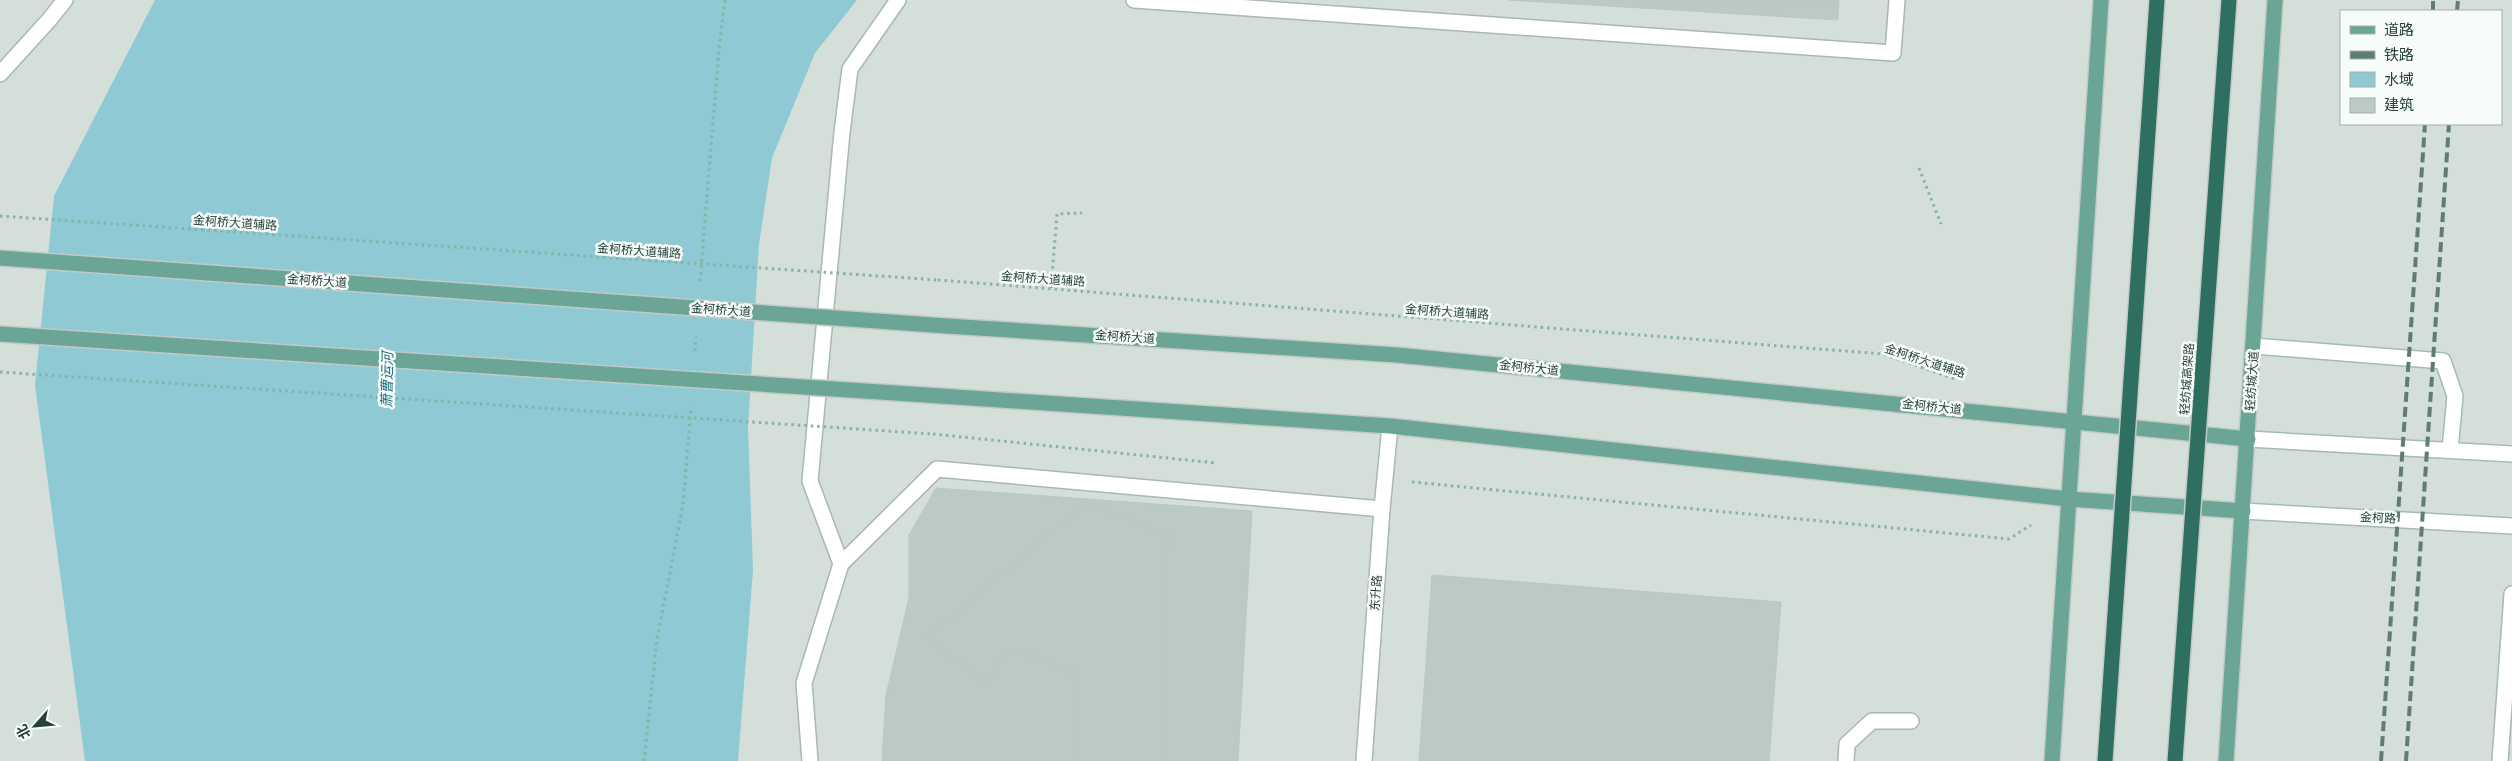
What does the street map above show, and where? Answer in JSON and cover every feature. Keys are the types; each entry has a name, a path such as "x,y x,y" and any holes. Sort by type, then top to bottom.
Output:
{"highway":[{"path":"2105,761 2157,0"},
{"name":"轻纺城高架路","path":"2175,761 2229,0"}],"main road":[{"path":"0,74 50,20 65,0"},
{"path":"841,564 810,481 842,132 850,68 898,0"},
{"path":"1134,0 1893,53 1897,0"},
{"path":"2052,761 2101,0"},
{"name":"轻纺城大道","path":"2226,761 2276,0"},
{"name":"金柯桥大道","path":"0,258 947,326 1396,355 2073,420 2248,439"},
{"path":"0,334 1390,426 2069,499 2243,511"},
{"path":"2254,346 2443,361 2455,396 2450,450"},
{"name":"东升路","path":"1364,761 1384,480 1390,426"},
{"path":"2248,439 2512,454"},
{"path":"810,761 804,683 841,564 936,470 1382,509"},
{"name":"金柯路","path":"2243,511 2512,526"},
{"path":"2500,761 2510,666 2512,594"},
{"path":"1846,761 1847,744 1872,721 1911,721"}],"path":[{"path":"1919,168 1941,224"},
{"path":"1051,288 1057,214 1082,212"},
{"name":"金柯桥大道辅路","path":"0,216 1051,288 1883,354 1964,383"},
{"path":"0,372 934,434 1218,463"},
{"path":"1384,480 2009,540 2069,499"}],"shaded area":[{"path":"0,0 2512,0 2512,761 0,761"}],"water":[{"name":"萧曹运河","path":"155,0 857,0 815,53 772,158 759,244 748,428 753,570 738,761 85,761 35,385 54,196"}],"building":[{"path":"1509,0 1839,0 1838,20"},
{"path":"936,488 1252,511 1238,761 882,761 886,695 909,598 909,535"},
{"path":"1085,503 1168,534 1161,761 1076,761 1072,671 1013,649 984,681 927,638"},
{"path":"1432,575 1781,602 1769,761 1419,761"}],"railway":[{"path":"2433,0 2433,10"},
{"path":"2457,10 2458,0"},
{"path":"2381,761 2425,125"},
{"path":"2406,761 2449,125"}]}
